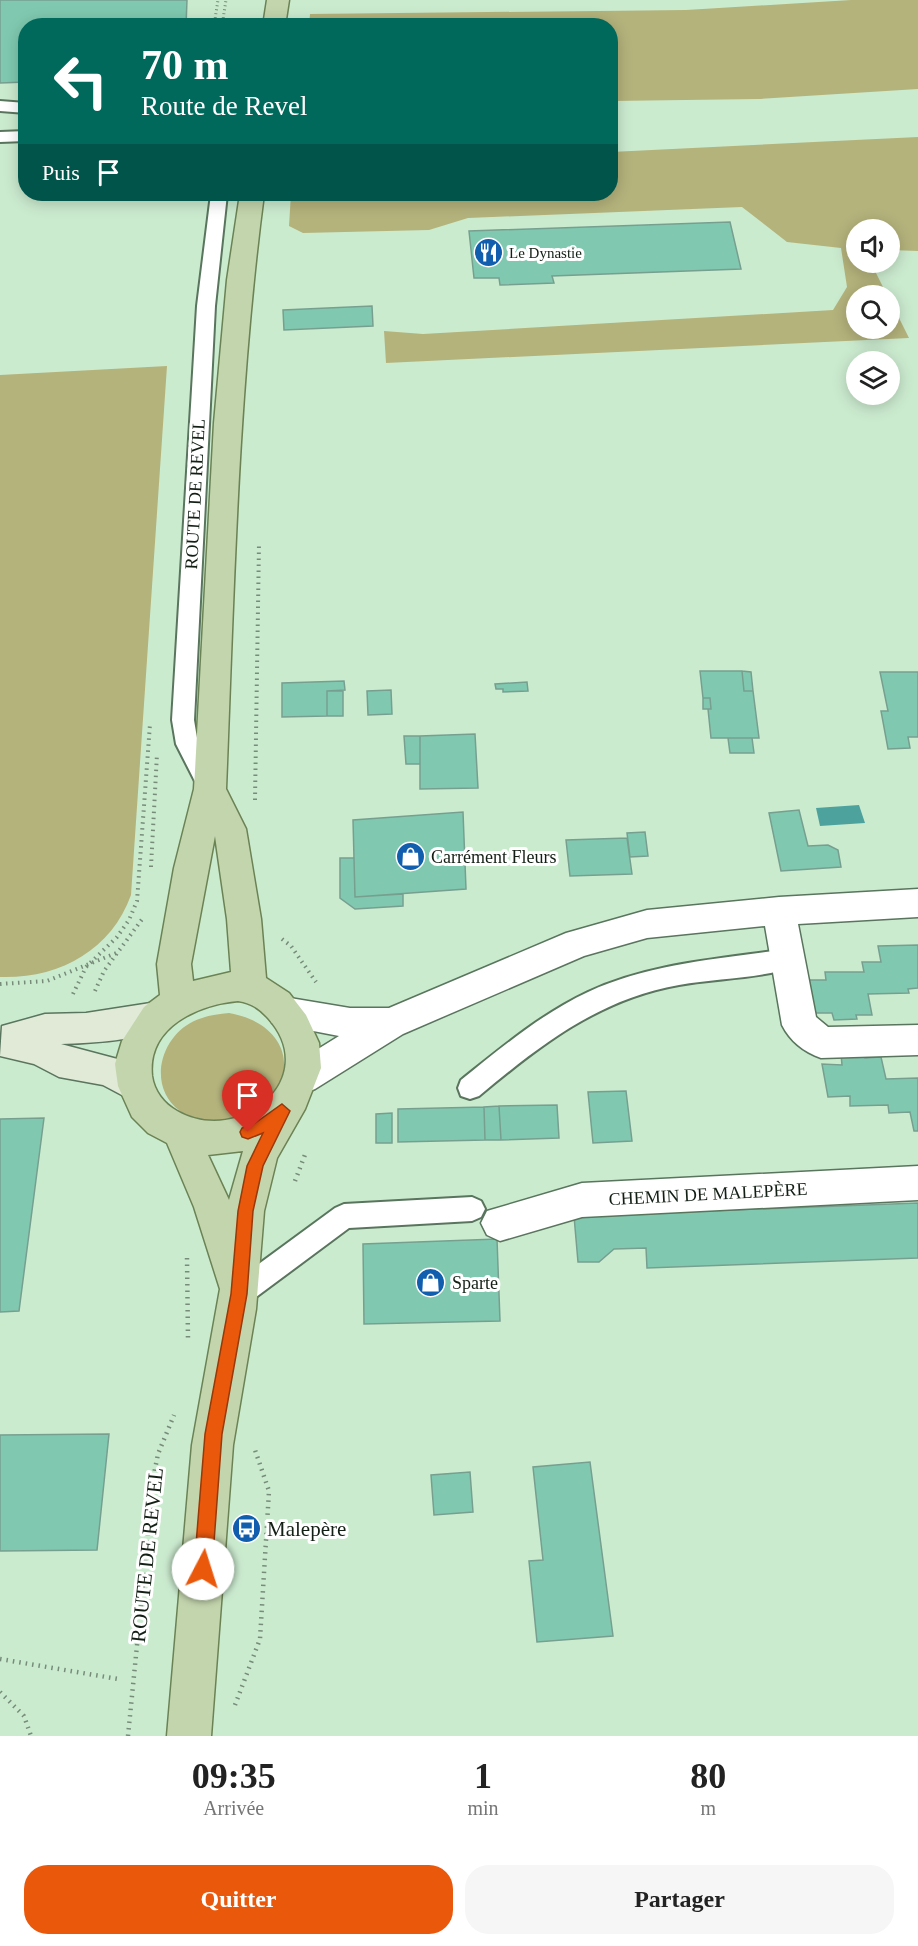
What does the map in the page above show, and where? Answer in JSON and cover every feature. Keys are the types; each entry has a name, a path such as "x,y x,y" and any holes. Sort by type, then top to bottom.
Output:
{"main road":[{"name":"ROUTE DE REVEL","path":"167,1009 191,868 210,789 228,423 240,280 251,201"},
{"name":"ROUTE DE REVEL","path":"210,789 230,829 244,919 249,988"},
{"path":"189,1736 213,1434 239,1294 246,1211 255,1166 282,1111 294,1095 302,1078 303,1054 298,1031 284,1012 262,991 249,988 213,990 167,1009 142,1038 134,1062 135,1086 144,1106 159,1123 181,1134 207,1140 235,1137 260,1127 282,1111"},
{"path":"181,1134 213,1207 239,1294"}],"street":[{"path":"302,1078 391,1023 578,943 647,924 779,911 918,903"},
{"path":"779,911 800,1025 821,1043 918,1040"},
{"path":"1,1041 45,1029 87,1028 167,1009"},
{"path":"284,1012 350,1023 391,1023"},
{"path":"1,1041 42,1051 59,1061 80,1063 112,1072 135,1086"},
{"name":"CHEMIN DE MALEPÈRE","path":"486,1216 582,1200 918,1183"}],"lane":[{"path":"0,106 18,107"},
{"path":"0,137 18,136"},
{"name":"ROUTE DE REVEL","path":"210,789 187,744 183,720 206,306 218,201"},
{"path":"470,1088 545,1027 618,991 668,979 788,959"},
{"path":"239,1294 344,1216 486,1216"}],"path":[{"path":"215,18 218,0"},
{"path":"223,18 226,0"},
{"path":"255,808 259,541"},
{"path":"72,998 86,967 117,936 137,901 150,720"},
{"path":"93,999 100,974 122,951 143,917"},
{"path":"278,936 291,946 313,978"},
{"path":"0,984 48,981 122,951"},
{"path":"187,1251 187,1352"},
{"name":"ROUTE DE REVEL","path":"128,1736 154,1474 158,1454 177,1409"},
{"path":"235,1715 236,1704 260,1639 269,1491 251,1438"},
{"path":"0,1659 118,1679"},
{"path":"0,1692 24,1716 31,1736"}],"shaded area":[{"path":"851,0 918,0 918,89 760,99 618,101 618,18 310,18 310,14 686,10"},
{"path":"918,137 918,251 900,250 900,219 846,219 846,273 876,273 882,285 847,285 841,248 787,242 742,207 468,218 429,230 303,233 289,226 291,201 618,201 618,152"},
{"path":"846,289 846,339 888,339 386,363 384,331 423,334 833,310"},
{"path":"900,320 909,338 900,338"},
{"path":"167,366 131,895 122,915 110,932 80,958 42,973 0,977 0,375"},
{"path":"229,1013 253,1021 270,1032 281,1047 284,1064 281,1081 271,1096 255,1109 218,1121 193,1118 180,1111 163,1089 162,1063 166,1050 182,1028 211,1015"}],"water":[{"path":"859,805 865,823 820,826 816,808"}],"building":[{"path":"0,0 187,0 186,18 18,18 18,82 0,83"},
{"path":"730,222 741,269 552,276 554,283 500,285 499,278 474,278 469,231"},
{"path":"372,306 373,326 284,330 283,310"},
{"path":"700,671 742,671 744,691 753,691 759,738 711,738 708,709 711,709 710,698 703,698"},
{"path":"742,671 751,672 753,691 744,691"},
{"path":"880,672 918,672 918,737 908,737 910,748 888,749 881,711 888,711"},
{"path":"344,681 345,690 327,691 327,716 282,717 282,683"},
{"path":"527,682 528,691 503,692 503,689 496,689 495,684"},
{"path":"391,690 392,714 368,715 367,691"},
{"path":"327,691 343,691 343,716 327,716"},
{"path":"703,698 710,698 711,709 703,709"},
{"path":"475,734 478,788 420,789 420,736"},
{"path":"404,736 420,736 420,764 406,764"},
{"path":"728,738 752,738 754,753 730,753"},
{"path":"799,810 808,846 828,845 838,850 841,867 781,871 769,813"},
{"path":"463,812 466,889 355,897 353,820"},
{"path":"645,832 648,856 630,857 627,833"},
{"path":"627,838 632,874 570,876 566,840"},
{"path":"340,858 354,858 355,897 403,894 403,906 355,909 340,898"},
{"path":"918,945 918,988 908,989 909,993 868,994 872,1015 856,1015 857,1019 834,1020 832,1013 814,1013 809,980 826,980 825,972 864,972 862,962 881,962 878,946"},
{"path":"841,1054 864,1054 865,1058 881,1057 886,1079 918,1078 918,1131 914,1131 910,1112 889,1113 888,1105 850,1106 850,1096 828,1097 822,1064 842,1065"},
{"path":"626,1091 632,1141 593,1143 588,1092"},
{"path":"557,1105 559,1138 501,1140 499,1106"},
{"path":"499,1106 501,1140 485,1140 484,1107"},
{"path":"484,1107 485,1140 398,1142 398,1109"},
{"path":"392,1113 392,1143 376,1143 376,1114"},
{"path":"44,1118 19,1311 0,1312 0,1119"},
{"path":"918,1203 918,1258 647,1268 646,1248 614,1249 599,1262 578,1262 574,1216"},
{"name":"Sparte","path":"497,1239 500,1321 364,1324 363,1244"},
{"path":"109,1434 97,1550 0,1551 0,1435"},
{"path":"590,1462 613,1636 537,1642 529,1561 543,1560 533,1467"},
{"path":"470,1472 473,1512 434,1515 431,1475"}],"place":[{"name":"Le Dynastie","path":"488,253"},
{"name":"Carrément Fleurs","path":"410,857"},
{"name":"Sparte","path":"431,1283"},
{"name":"Malepère","path":"246,1529"}],"route":[{"path":"203,1569 213,1434 239,1294 246,1211 255,1166 282,1111 260,1127 248,1132"}]}
